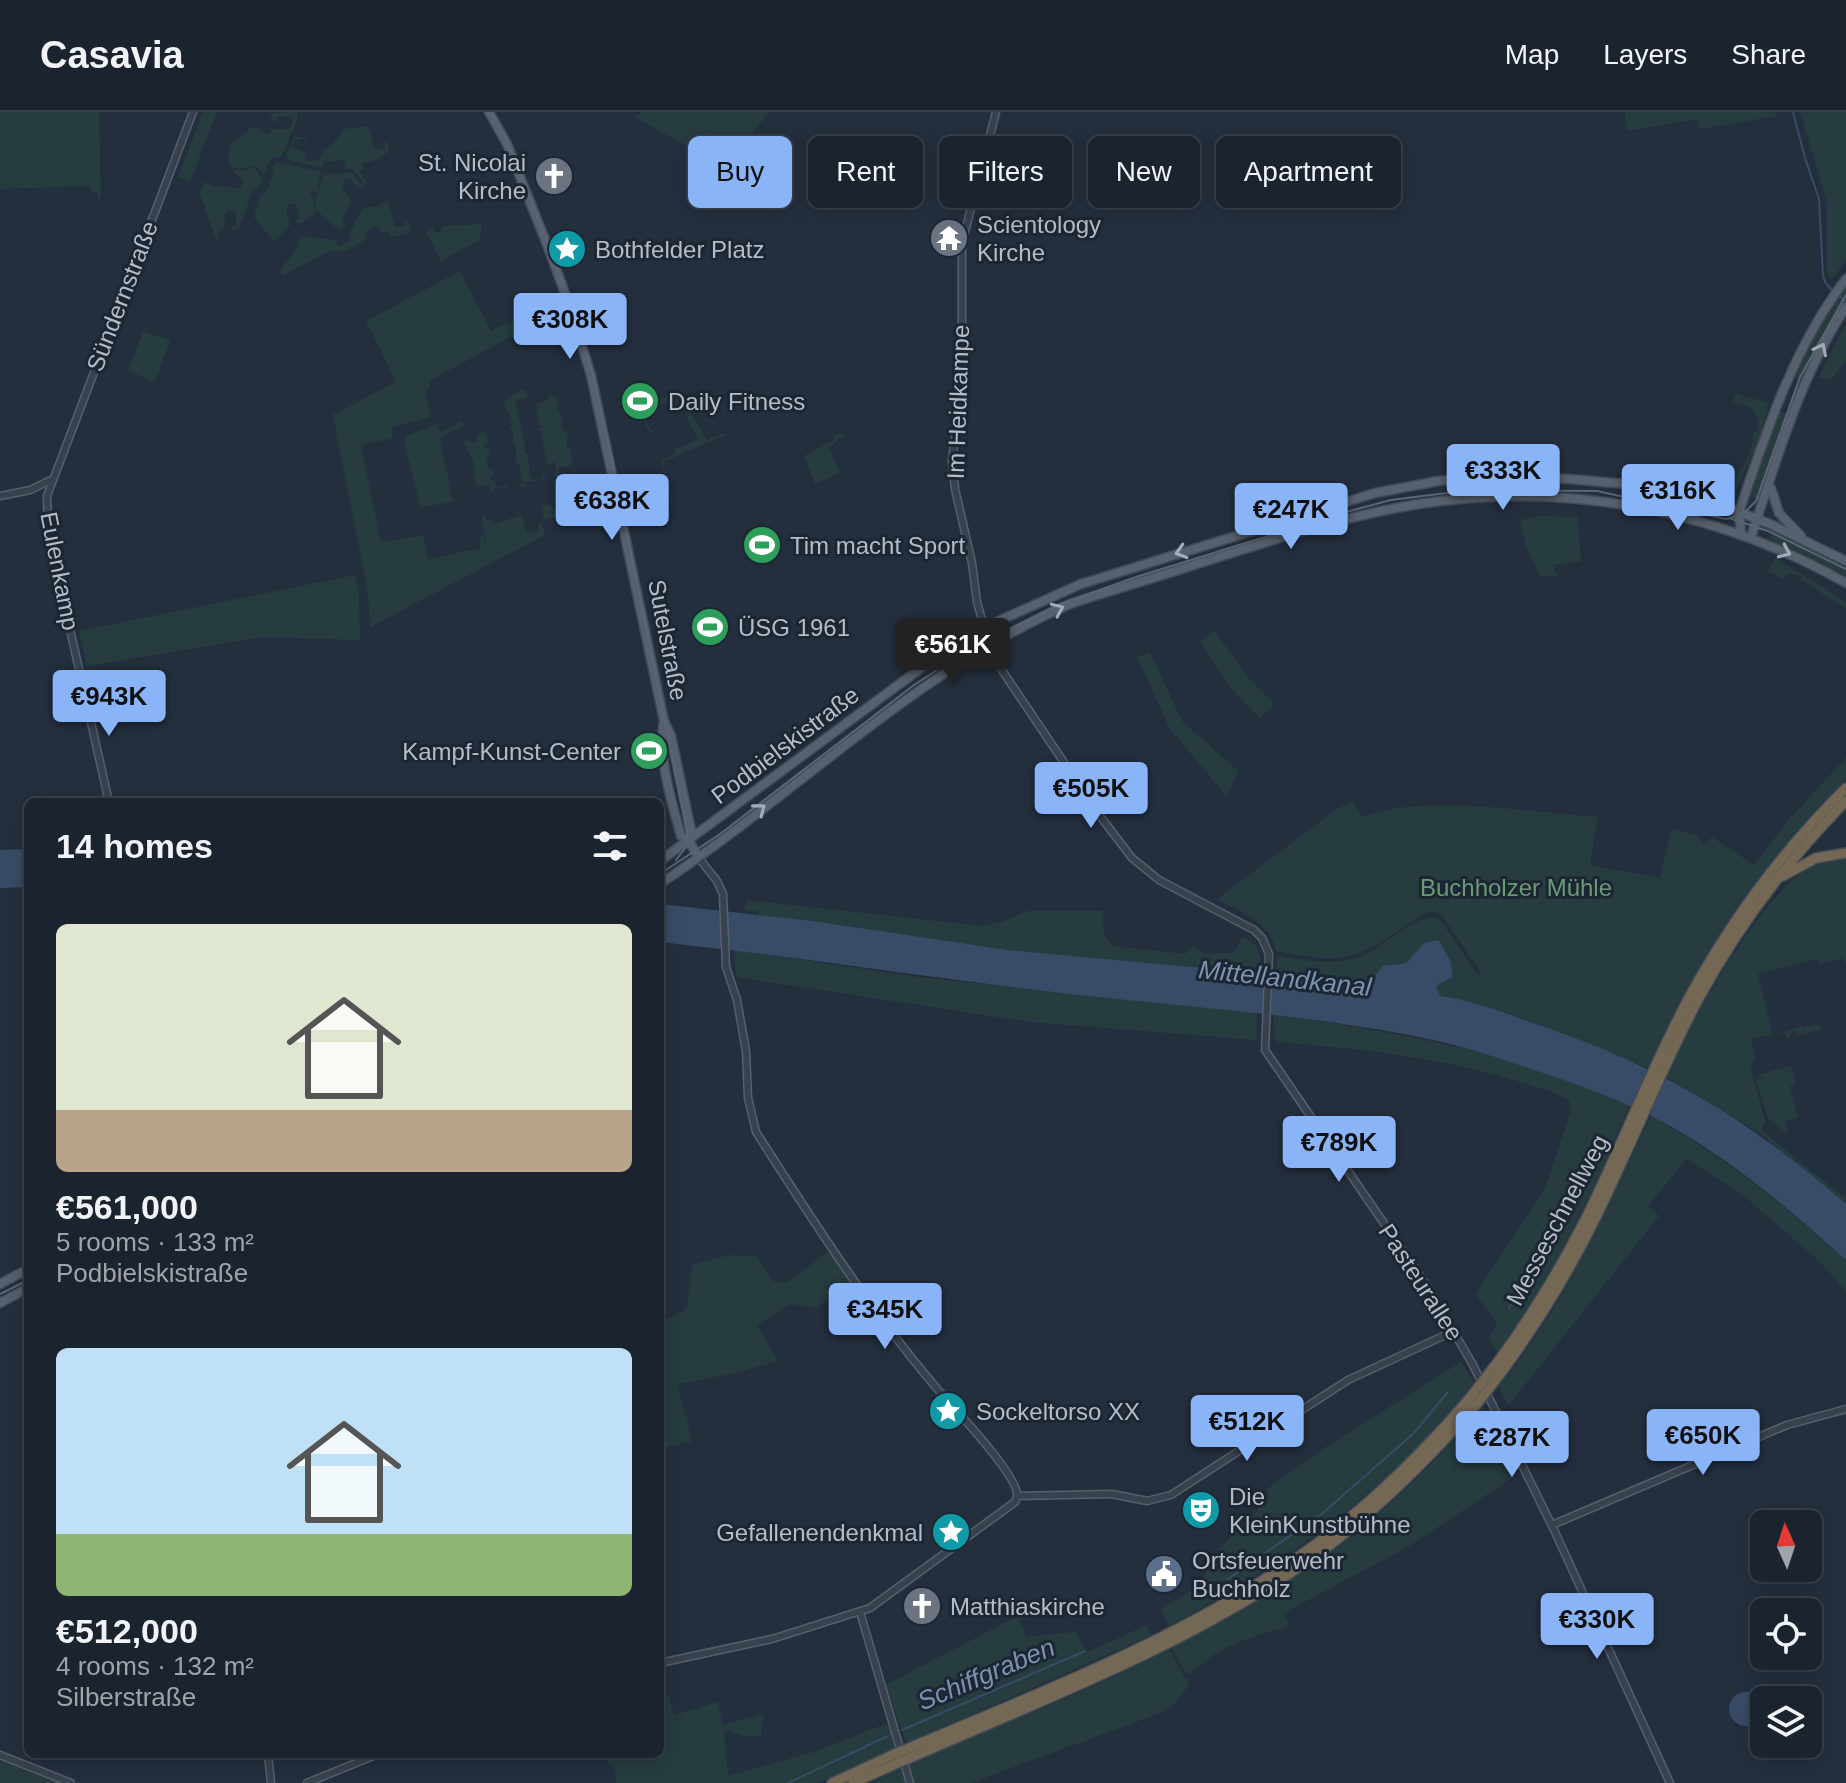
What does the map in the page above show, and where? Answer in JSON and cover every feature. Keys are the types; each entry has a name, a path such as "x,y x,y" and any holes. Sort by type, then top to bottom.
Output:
{"highway":[{"name":"Messeschnellweg","path":"832,1783 904,1756 1177,1634 1279,1570 1344,1522 1412,1462 1473,1401 1501,1366 1562,1264 1630,1134 1668,1050 1753,905 1802,835 1846,788"},
{"path":"1773,877 1846,801"},
{"path":"1773,877 1816,858 1846,853"},
{"name":"Messeschnellweg","path":"853,1783 904,1756"}],"main road":[{"name":"Sutelstraße","path":"489,112 507,144 535,214 566,294 591,375 664,721 660,738 675,813 681,836 689,841 698,857"},
{"path":"1741,534 1739,512 1781,395 1804,345 1843,282"},
{"path":"1751,537 1798,401 1814,363 1846,308"},
{"path":"1781,395 1798,401"},
{"name":"Podbielskistraße","path":"664,858 936,657 985,627 1104,576 1324,507 1438,481 1504,477 1596,481 1669,492 1739,512 1808,541"},
{"path":"1771,481 1779,513 1808,541 1846,561"},
{"name":"Podbielskistraße","path":"664,881 919,690 989,645 1070,604 1294,533 1419,504 1496,496 1568,497 1637,507 1751,537 1846,583"},
{"path":"0,1284 24,1271"},
{"path":"0,1303 24,1290"}],"street":[{"name":"Sündernstraße","path":"51,480 193,112"},
{"name":"Im Heidkampe","path":"989,645 977,602 952,461 962,382 962,243 996,112"},
{"path":"0,496 30,490 51,480"},
{"name":"Eulenkamp","path":"51,480 46,503 48,532 108,798"},
{"name":"Pasteurallee","path":"989,645 993,657 1100,816 1132,858 1159,880 1254,930 1265,942 1269,960 1264,1028 1267,1054 1454,1331 1501,1417 1670,1783"},
{"path":"664,1662 772,1639 860,1612 878,1603 1003,1512 1015,1502 1017,1496 1016,1485 1000,1463 898,1343 756,1132 748,1098 746,1051 725,955 724,905 720,887 698,857"},
{"path":"1017,1496 1112,1494 1147,1501 1171,1495 1348,1380 1454,1331"},
{"path":"1552,1525 1787,1425 1846,1409"},
{"path":"860,1612 910,1783"},
{"path":"0,1755 71,1783"},
{"path":"268,1758 271,1783"},
{"path":"307,1783 368,1758"}],"green space":[{"path":"0,112 99,112 101,198 98,198 97,192 91,192 91,186 0,189"},
{"path":"203,112 217,112 191,179 187,181 178,177"},
{"path":"297,112 297,120 282,156 271,158 264,176 256,166 239,169 229,166 229,145 252,127 266,134 271,129 288,129 292,125 291,117 277,116 277,121 270,118 274,113"},
{"path":"643,112 769,112 750,136 688,136 688,147 635,117"},
{"path":"1625,112 1776,112 1777,116 1700,129 1698,119 1627,131"},
{"path":"1800,112 1846,112 1846,260 1834,277 1829,277 1827,272 1827,202"},
{"path":"368,126 375,150 385,148 384,143 387,142 389,151 378,159 362,164 363,169 359,171 368,184 365,185 352,168 345,169 344,160 324,162 322,168 288,160 286,155 295,136 307,138 308,141 296,139 292,147 306,153 304,156 309,161 319,159 323,153 321,151 333,144 344,129"},
{"path":"278,162 321,172 317,192 311,190 310,196 313,197 316,213 299,225 296,204 288,205 286,210 290,225 274,242 254,217 261,193 265,194 274,164"},
{"path":"254,167 263,179 253,190 239,228 231,231 232,226 236,226 236,211 228,210 224,229 221,229 220,237 216,240 200,194 204,182 213,186 240,188 244,181 232,170"},
{"path":"351,172 363,186 354,191 358,188 350,178 343,181 342,186 351,201 342,220 346,223 340,231 317,211 315,202 323,175"},
{"path":"388,202 395,227 405,226 404,222 408,221 411,233 390,237 378,226 368,229 365,240 346,251 330,251 282,276 280,271 297,248 300,236 335,240 340,246 350,241 349,233 364,208"},
{"path":"482,224 480,240 441,261 426,232 432,226 434,232 440,232 443,226"},
{"path":"460,271 491,331 557,299 555,313 429,381 430,389 426,391 431,417 391,428 393,438 361,445 381,542 423,535 428,559 481,548 479,536 483,535 487,547 481,516 485,515 487,521 492,520 493,524 522,515 526,533 539,530 538,524 542,522 545,535 370,627 368,594 333,415 396,382 366,321"},
{"path":"1846,284 1846,302 1802,381 1793,377 1819,326"},
{"path":"1846,323 1846,362 1830,380 1819,377"},
{"path":"143,331 170,341 155,382 128,371"},
{"path":"524,389 528,396 515,402 525,454 528,454 530,477 533,480 542,478 543,468 545,479 526,482 526,486 522,487 520,484 524,483 518,477 521,478 519,464 516,462 513,431 509,428 512,425 505,402"},
{"path":"676,391 707,440 726,435 663,462 673,505 633,520 672,505 661,460 698,439 678,398 656,409 653,405 646,408 647,413 643,415 650,430 655,431 650,433 638,411 663,397 662,402"},
{"path":"551,394 557,397 559,404 556,407 567,435 567,447 571,449 572,465 558,468 560,476 554,477 557,473 555,462 548,465 540,429 545,426 540,426 536,412 536,404 544,402"},
{"path":"1736,394 1769,403 1759,439 1731,495 1728,494 1726,482 1743,468 1754,432 1758,431 1758,419 1753,410 1733,403"},
{"path":"1779,411 1788,415 1760,504 1749,496"},
{"path":"462,421 464,425 440,438 453,502 420,507 404,440 406,436 437,424 440,433"},
{"path":"485,431 488,442 483,444 484,449 489,448 490,454 487,464 490,469 493,468 494,475 490,476 490,481 495,480 496,488 508,485 491,493 489,485 476,486 473,461 464,442 470,439 472,443 478,441 476,436"},
{"path":"834,434 845,434 829,448 840,473 815,484 804,456 834,440"},
{"path":"606,480 611,505 544,520 542,506 550,504 552,508 559,506 559,503 569,500 571,504 588,497 589,501 596,500 596,495 602,494 599,484 594,483"},
{"path":"1539,516 1578,517 1581,561 1553,565 1557,576 1540,576 1526,546 1520,520"},
{"path":"1773,530 1846,565 1846,576 1769,539"},
{"path":"1775,558 1846,602 1846,609 1800,579 1802,576 1788,573 1783,579 1768,571"},
{"path":"355,575 360,640 261,637 87,666 79,631"},
{"path":"1214,630 1249,679 1274,704 1260,718 1229,686 1200,641"},
{"path":"1150,652 1182,721 1238,771 1227,797 1170,729 1137,657"},
{"name":"Buchholzer Mühle","path":"1846,758 1846,779 1775,857 1734,912 1696,972 1648,1068 1512,1015 1440,996 1436,986 1453,977 1451,962 1436,940 1424,943 1406,963 1384,967 1369,983 1276,974 1277,956 1327,962 1357,958 1430,917 1439,918 1477,974 1482,974 1441,914 1431,911 1424,914 1356,954 1320,958 1276,951 1268,932 1261,925 1217,899 1352,801 1362,817 1414,807 1477,806 1598,817 1590,865 1660,878 1671,829 1696,835 1704,846 1712,837 1754,865 1791,817"},
{"path":"1846,859 1846,963 1843,958 1819,964 1817,959 1758,974 1773,1035 1751,1038 1756,1061 1750,1065 1765,1122 1761,1130 1846,1199 1846,1204 1758,1132 1666,1077 1708,995 1766,908 1805,870 1820,863"},
{"path":"746,900 982,926 1028,911 1103,911 1104,936 1113,946 1185,954 1193,945 1205,954 1234,953 1243,937 1258,952 1259,973 1008,950 759,916 758,911 745,910"},
{"path":"734,950 918,977 1257,1013 1256,1040 1030,1022 749,979 736,976"},
{"path":"1273,1014 1454,1046 1543,1071 1629,1105 1571,1233 1498,1352 1489,1339 1497,1323 1476,1295 1477,1291 1544,1191 1571,1111 1569,1101 1557,1094 1488,1073 1429,1060 1279,1042 1275,1040"},
{"path":"1802,1024 1805,1033 1804,1027 1820,1024 1821,1030 1797,1036 1795,1031 1787,1038 1785,1033 1775,1035 1801,1027"},
{"path":"1791,1066 1796,1084 1790,1086 1798,1118 1785,1121 1788,1133 1785,1133 1768,1118 1756,1079 1761,1078 1760,1074"},
{"path":"1651,1116 1753,1182 1846,1260 1846,1291 1821,1263 1742,1194 1686,1159 1648,1206 1659,1216 1508,1406 1499,1386 1565,1289"},
{"path":"831,1250 856,1287 836,1301 832,1298 817,1308 790,1304 757,1325 778,1361 677,1384 692,1441 664,1448 664,1318 687,1308 692,1265 729,1255 757,1257 773,1281 785,1283"},
{"path":"1461,1362 1475,1384 1410,1456 1335,1520 1295,1549 1169,1626 1161,1609 1188,1593 1205,1575 1211,1558 1268,1499 1267,1489 1326,1447"},
{"path":"1482,1405 1515,1476 1411,1545 1284,1613 1289,1626 1236,1643 1190,1674 1184,1670 1171,1647 1271,1592 1365,1525 1422,1473"},
{"path":"1018,1616 1026,1637 1075,1632 1088,1652 1147,1625 1151,1635 907,1744 885,1685"},
{"path":"1169,1649 1189,1685 1175,1703 1160,1713 971,1783 870,1783 1094,1686"},
{"path":"669,1695 674,1715 718,1702 723,1725 764,1713 761,1736 744,1736 724,1730 728,1776 817,1751 888,1723 897,1749 817,1783 617,1783 613,1765 609,1765 608,1758 664,1758 664,1697"},
{"path":"0,1755 71,1783 0,1783"}],"water":[{"path":"24,849 24,887 0,888 0,850"},
{"name":"Mittellandkanal","path":"664,904 812,921 1008,950 1369,983 1383,966 1406,963 1424,943 1436,940 1451,962 1453,977 1436,986 1440,996 1502,1012 1625,1059 1702,1098 1810,1174 1846,1204 1846,1260 1750,1179 1669,1126 1595,1091 1484,1054 1429,1039 1342,1024 1027,989 664,942"},
{"path":"1750,1693 1750,1725 1746,1726 1734,1721 1729,1709 1734,1697"}],"waterway":[{"path":"1793,112 1819,199 1823,275 1832,290"},
{"path":"1837,294 1846,301"},
{"name":"Schiffgraben","path":"1509,1308 1560,1221 1582,1165"},
{"name":"Schiffgraben","path":"1228,1579 1324,1512 1413,1434 1447,1393"},
{"name":"Schiffgraben","path":"902,1730 1085,1651"},
{"name":"Schiffgraben","path":"788,1783 888,1736"}],"tram line":[{"path":"491,112 508,143 554,259 593,375 687,832 687,846 676,860"},
{"path":"664,871 720,834 914,685 969,649 1058,605 1136,577 1391,500 1471,490 1597,491 1726,519 1743,514 1756,501 1800,377 1846,295"},
{"path":"1729,518 1768,531 1846,569"},
{"path":"0,1294 24,1282"}],"place":[{"name":"St. Nicolai Kirche","path":"554,176"},
{"name":"Scientology Kirche","path":"949,238"},
{"name":"Bothfelder Platz","path":"567,249"},
{"name":"Daily Fitness","path":"640,401"},
{"name":"Tim macht Sport","path":"762,545"},
{"name":"ÜSG 1961","path":"710,627"},
{"name":"Kampf-Kunst-Center","path":"649,751"},
{"name":"Sockeltorso XX","path":"948,1411"},
{"name":"Die KleinKunstbühne","path":"1201,1510"},
{"name":"Gefallenendenkmal","path":"951,1532"},
{"name":"Ortsfeuerwehr Buchholz","path":"1164,1574"},
{"name":"Matthiaskirche","path":"922,1606"}]}
